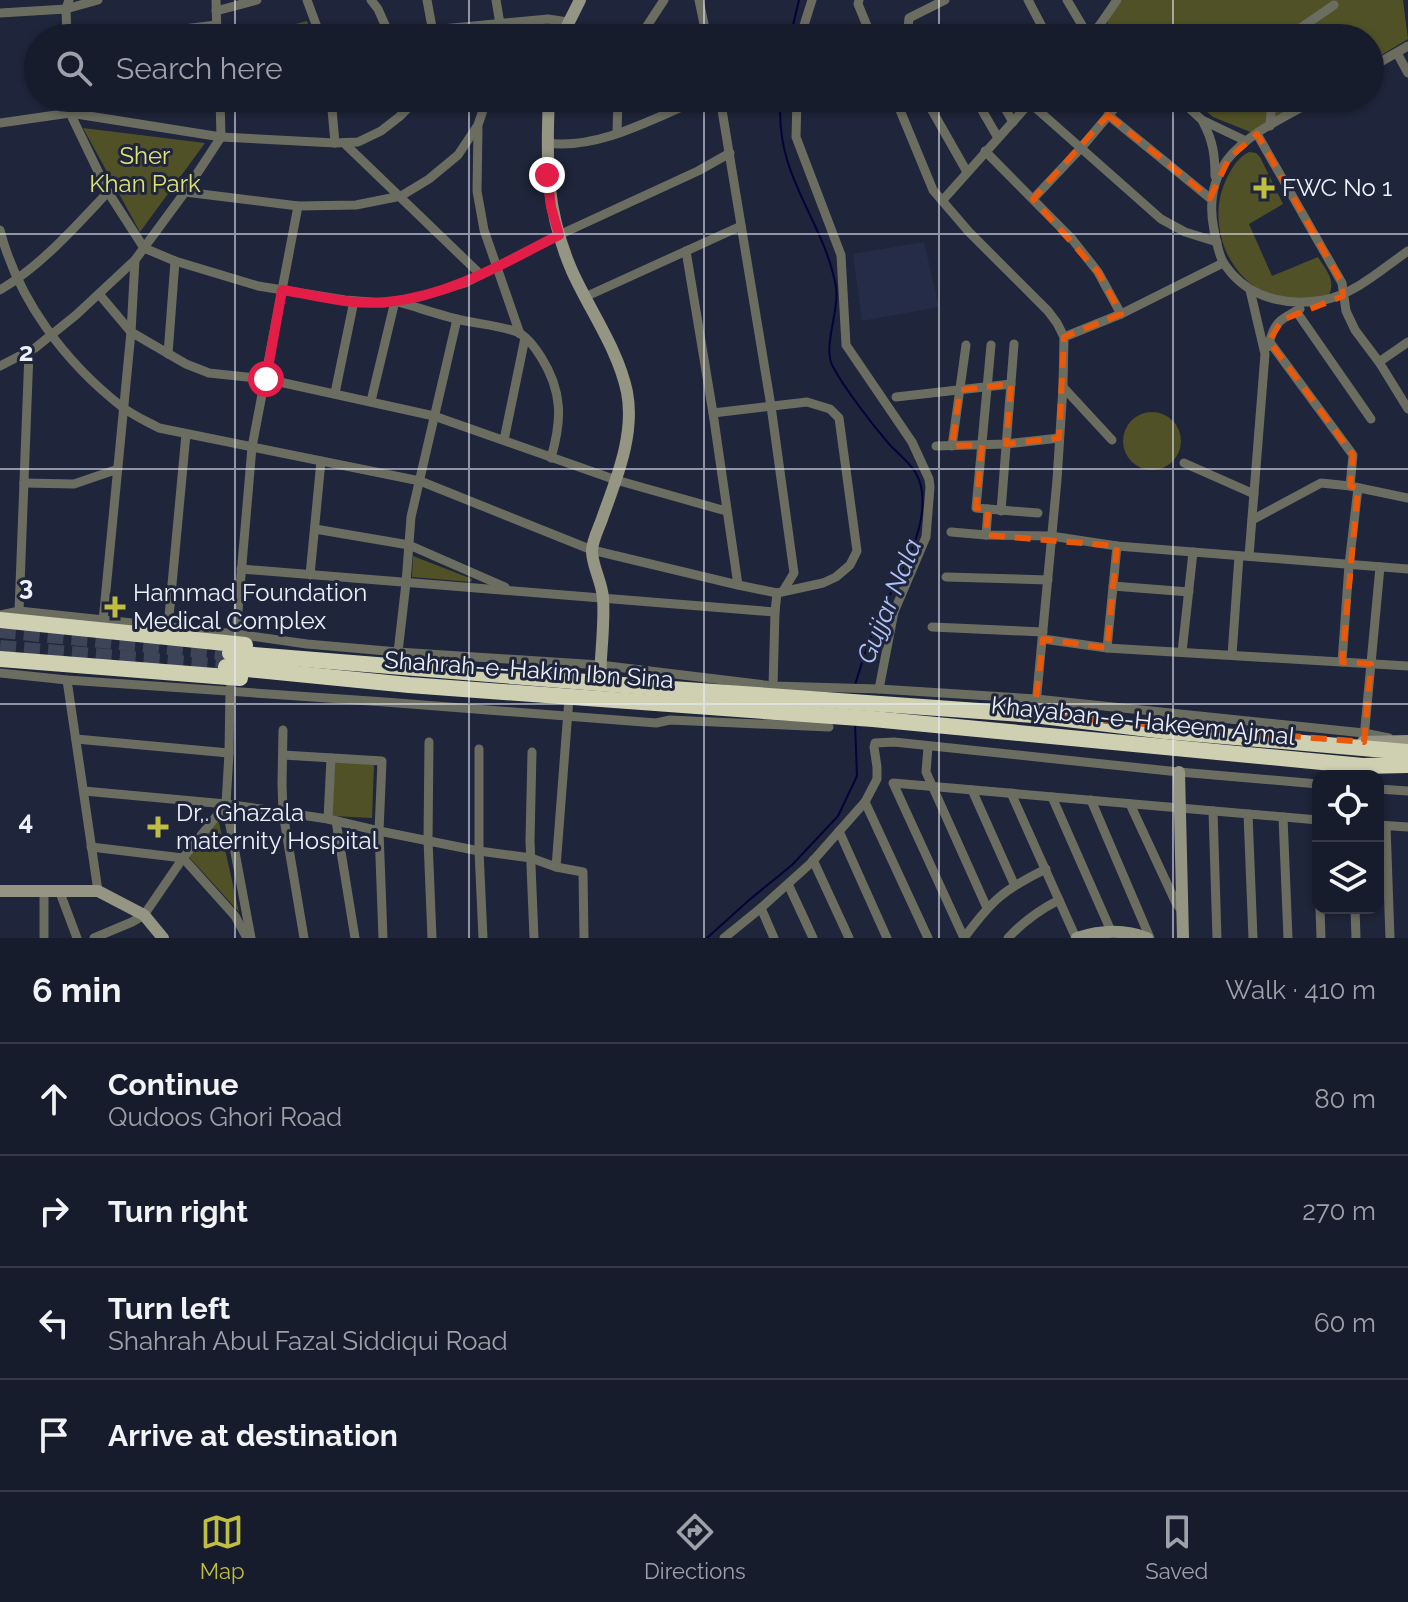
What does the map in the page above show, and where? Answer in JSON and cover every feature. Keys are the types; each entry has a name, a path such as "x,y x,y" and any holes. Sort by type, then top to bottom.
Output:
{"highway":[{"path":"0,617 198,636 360,663"},
{"path":"0,659 229,672"},
{"name":"Shahrah-e-Hakim Ibn Sina","path":"229,672 360,663 600,683 829,715"},
{"name":"Shahrah-e-Hakim Ibn Sina","path":"229,672 829,715"},
{"name":"Khayaban-e-Hakeem Ajmal","path":"877,704 1035,707 1165,731 1408,752"},
{"name":"Khayaban-e-Hakeem Ajmal","path":"877,704 1363,766 1408,765"},
{"path":"829,715 877,704"}],"street":[{"path":"0,13 98,0"},
{"path":"216,0 216,24"},
{"path":"216,11 257,0"},
{"path":"307,0 316,24"},
{"path":"371,0 384,24"},
{"path":"427,0 432,24"},
{"path":"496,0 500,24 571,18"},
{"path":"569,0 571,18"},
{"path":"568,24 580,0"},
{"path":"648,24 664,0"},
{"path":"699,0 704,24"},
{"path":"804,24 812,0"},
{"path":"859,0 866,24"},
{"path":"917,0 923,11"},
{"path":"908,24 909,18 944,0"},
{"path":"1028,0 1041,24"},
{"path":"1067,0 1081,24"},
{"path":"1100,24 1116,0"},
{"path":"67,24 68,4"},
{"path":"1306,24 1334,5"},
{"path":"1384,60 1408,46"},
{"path":"1397,53 1408,73"},
{"path":"0,366 29,352 51,335 135,260 221,137 220,112"},
{"path":"334,112 340,143 401,196 481,275"},
{"path":"0,123 70,113 221,137 340,143 358,142 381,131 404,112"},
{"path":"185,192 298,206 356,205 401,196 429,179 458,155 478,125 482,112"},
{"path":"548,112 547,175 551,207 571,268 618,362 628,394 625,451 592,550 603,597 600,683"},
{"path":"617,133 618,112"},
{"path":"547,143 564,145 599,140 668,112"},
{"path":"723,112 771,406 794,573 780,592 775,612 773,686"},
{"path":"0,617 19,611 168,627 198,636 236,634 398,652 600,665 773,686 877,704 894,612 926,537 930,487 912,442 846,345 841,255 796,137 796,112"},
{"path":"901,112 933,190 969,232 1048,311 1064,337 1057,480 1035,707 1408,741"},
{"path":"933,112 967,172"},
{"path":"983,112 998,138"},
{"path":"1007,112 1013,122"},
{"path":"942,201 1021,112"},
{"path":"1043,112 1161,219 1185,232 1217,242"},
{"path":"1033,199 1111,112"},
{"path":"1193,112 1202,120 1246,141"},
{"path":"1270,126 1271,112"},
{"path":"1294,112 1246,141 1220,171 1211,199 1211,216 1223,263 1250,290 1273,300 1295,303 1343,296 1404,254 1408,269"},
{"path":"70,113 108,192 144,248 175,261 258,286 384,303 419,297 465,283 730,153"},
{"path":"1108,115 1211,199"},
{"path":"1202,120 1216,156 1215,184"},
{"path":"478,125 477,191 484,230 522,336 534,347 550,372 558,396 559,419 551,458"},
{"path":"1257,134 1342,283 1346,311 1355,330 1408,409"},
{"path":"985,151 1072,239 1098,272 1121,314"},
{"path":"0,290 18,279 64,239 108,192"},
{"path":"236,634 252,447 298,206"},
{"path":"585,297 741,226"},
{"path":"0,230 18,279 51,335 123,408 159,428 420,481 592,550 738,585 780,592 823,583 836,577 850,565 857,551 839,418 830,409 807,402 713,413"},
{"path":"686,251 738,585"},
{"path":"103,621 135,260"},
{"path":"168,354 175,261"},
{"path":"1064,337 1121,314 1223,263"},
{"path":"1250,290 1265,354"},
{"path":"99,294 131,332 186,364 209,373 266,379 434,416 616,480 726,511"},
{"path":"335,393 354,301"},
{"path":"395,301 522,336"},
{"path":"371,401 395,301"},
{"path":"1232,655 1244,556 1252,520 1265,354 1272,329 1296,311 1320,301"},
{"path":"1296,311 1371,419"},
{"path":"398,652 411,517 457,319"},
{"path":"504,440 522,336"},
{"path":"1269,341 1353,455 1354,487 1342,662"},
{"path":"1379,362 1408,342"},
{"path":"1001,511 1014,344"},
{"path":"952,446 966,345"},
{"path":"991,345 976,508 1038,513"},
{"path":"19,611 29,352"},
{"path":"896,397 1011,384"},
{"path":"1063,387 1112,440"},
{"path":"168,627 186,434"},
{"path":"936,446 1006,444 1059,438"},
{"path":"310,575 321,461"},
{"path":"1184,463 1254,494"},
{"path":"24,483 74,484 118,469"},
{"path":"1252,520 1321,483 1408,498"},
{"path":"986,535 988,509"},
{"path":"315,529 409,545 512,590"},
{"path":"951,532 1051,536 1117,546 1408,569"},
{"path":"1107,648 1117,546"},
{"path":"1182,652 1193,552"},
{"path":"1364,737 1380,567"},
{"path":"241,569 775,612"},
{"path":"946,577 1048,580"},
{"path":"1113,586 1189,592"},
{"path":"932,627 1043,636 1107,648 1408,666"},
{"path":"229,672 226,804 249,938"},
{"path":"0,673 67,680 229,672 567,717 656,723 829,715"},
{"path":"67,680 98,891"},
{"path":"556,867 569,698"},
{"path":"283,730 283,813 304,938"},
{"path":"1252,738 1268,735 1364,737"},
{"path":"76,739 229,753"},
{"path":"429,742 428,840 432,938"},
{"path":"730,936 813,860 865,802 877,779 875,743 894,742 1312,783"},
{"path":"928,747 926,772 987,908"},
{"path":"479,749 483,938"},
{"path":"532,752 534,938"},
{"path":"283,755 382,761 379,831 383,938"},
{"path":"331,758 332,820 355,938"},
{"path":"1363,766 1408,771"},
{"path":"1179,772 1183,938"},
{"path":"1046,869 1014,884 987,908 964,938 893,783 1312,820"},
{"path":"1384,789 1408,791"},
{"path":"972,790 1014,884"},
{"path":"84,791 226,804 332,820 479,851 531,858 583,872 584,938"},
{"path":"1011,793 1076,938 1111,931 1149,938"},
{"path":"1052,797 1111,931"},
{"path":"1091,800 1149,938"},
{"path":"865,802 928,938"},
{"path":"94,938 144,915 183,858 226,804"},
{"path":"1130,804 1182,911"},
{"path":"1213,811 1217,938"},
{"path":"1248,814 1253,938"},
{"path":"1283,817 1288,938"},
{"path":"1384,825 1408,827"},
{"path":"839,831 887,938"},
{"path":"1383,842 1390,938"},
{"path":"91,847 183,858 235,916 249,938"},
{"path":"813,860 849,938"},
{"path":"788,884 813,938"},
{"path":"44,890 44,938"},
{"path":"59,890 77,938"},
{"path":"0,891 98,891 144,915 163,938"},
{"path":"1008,938 1023,922 1059,900"},
{"path":"761,908 774,938"},
{"path":"1320,914 1321,938"},
{"path":"1355,914 1356,938"}],"highlighted area":[{"path":"1108,115 1210,198 1229,158 1257,134 1342,283 1343,296 1282,320 1269,341 1353,455 1350,486 1358,488 1342,662 1371,664 1364,742 1034,715 1043,639 1107,648 1117,546 986,535 988,509 976,508 982,445 952,446 960,390 1011,384 1006,444 1059,438 1064,337 1121,314 1098,272 1033,199"}],"shaded area":[{"path":"924,242 939,307 862,321 853,254"}],"green space":[{"path":"1122,0 1403,0 1408,39 1384,54 1384,24 1107,24"},
{"path":"1207,112 1288,112 1253,133"},
{"name":"Sher Khan Park","path":"83,128 205,143 140,232"},
{"path":"1249,152 1260,157 1283,204 1249,224 1272,276 1318,257 1331,280 1329,295 1301,299 1273,295 1257,288 1233,264 1220,231 1220,196 1233,168"},
{"path":"1152,412 1173,420 1181,441 1173,462 1152,470 1131,462 1123,441 1131,420"},
{"path":"413,556 472,579 471,582 412,577"},
{"path":"335,762 374,764 372,818 332,816"},
{"path":"218,818 239,912 189,857"}],"waterway":[{"name":"Gujjar Nala","path":"793,24 799,0"},
{"name":"Gujjar Nala","path":"781,112 785,150 792,174 830,263 836,287 829,347 832,365 867,416 914,470 922,492 920,525 915,541 875,625 855,685"},
{"name":"Gujjar Nala","path":"707,938 792,865 838,816 857,776 855,723"}],"tunnel":[{"path":"0,630 230,653"},
{"path":"0,648 226,667"}],"place":[{"name":"FWC No 1","path":"1264,188"},
{"name":"Hammad Foundation Medical Complex","path":"115,607"},
{"name":"Dr,. Ghazala maternity Hospital","path":"158,827"}],"route":[{"path":"266,379 282,290 384,303 419,297 465,283 559,235 547,175"}]}
